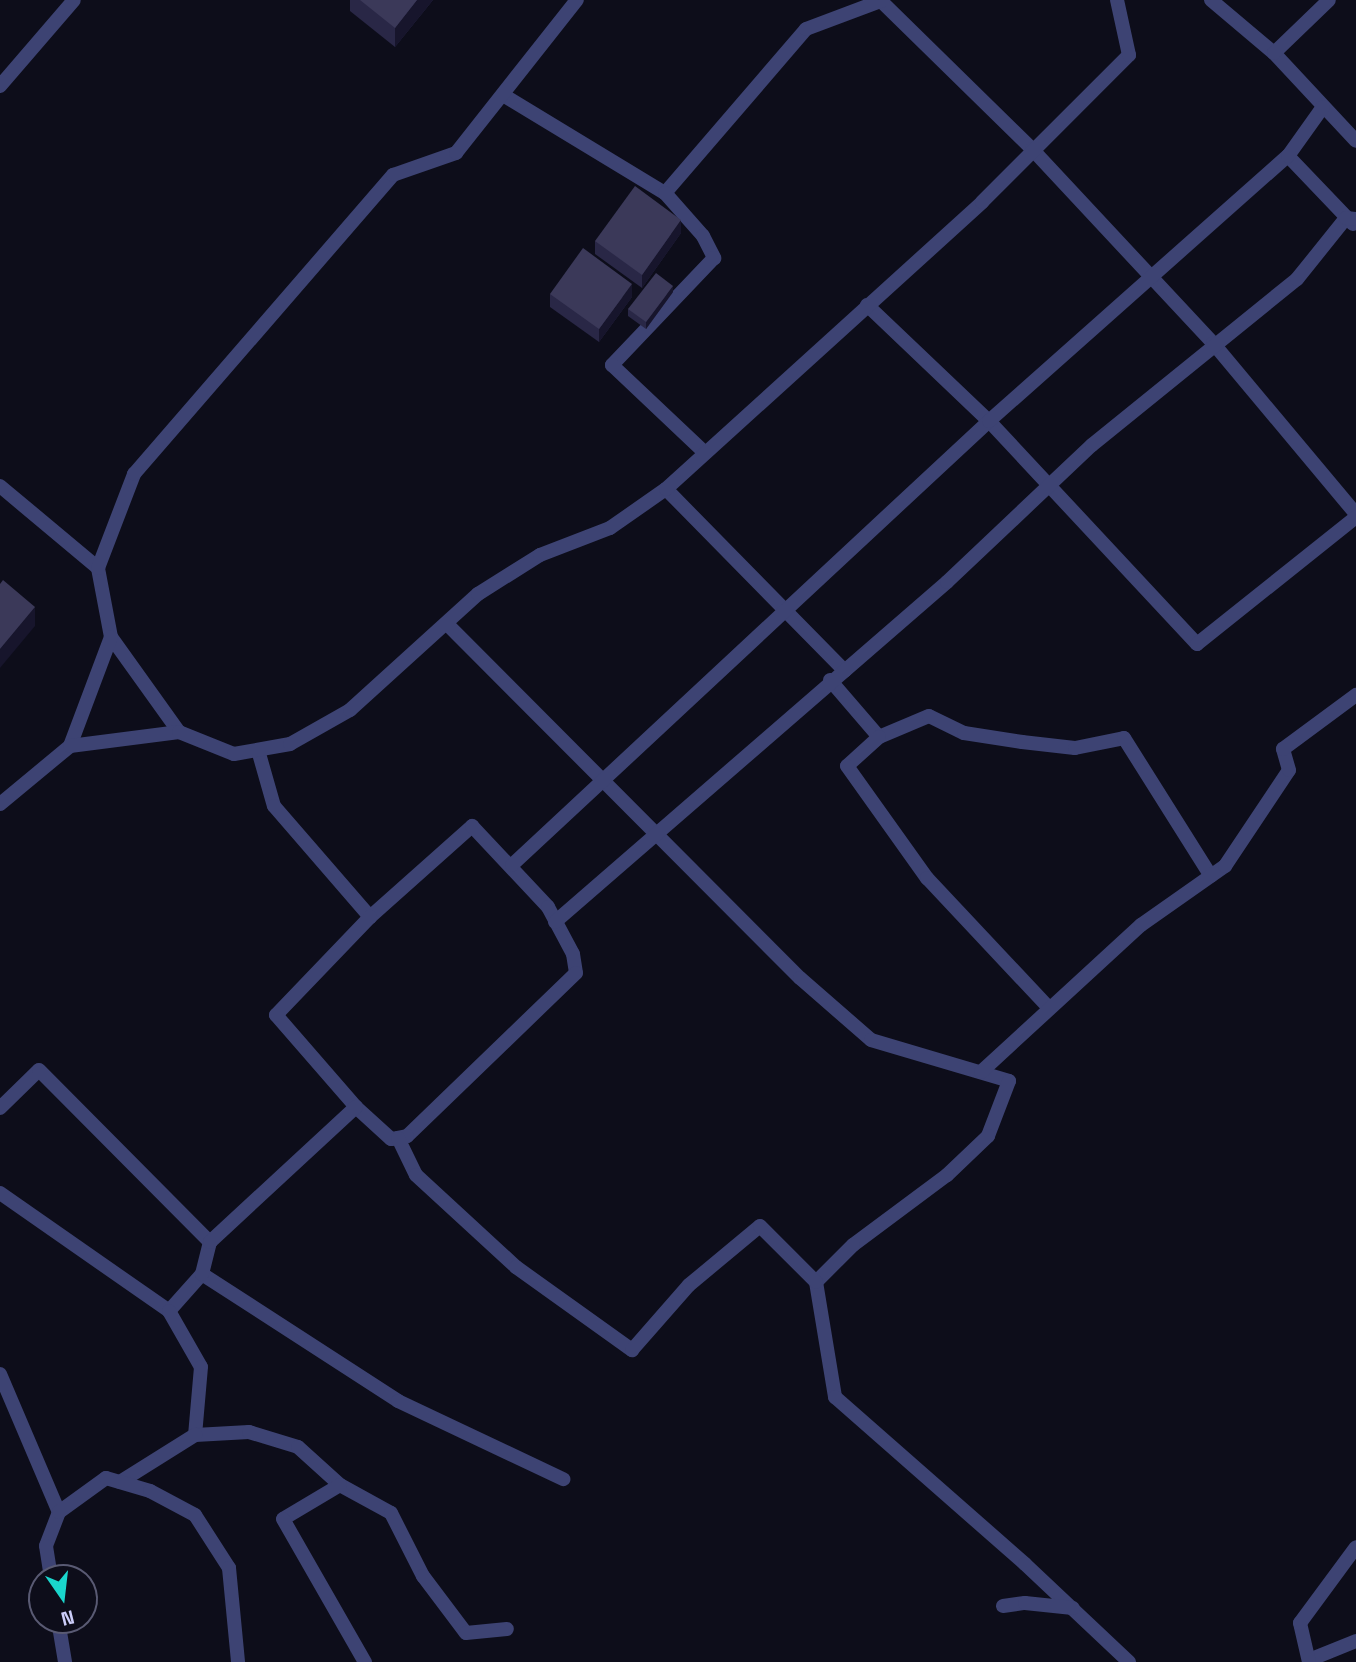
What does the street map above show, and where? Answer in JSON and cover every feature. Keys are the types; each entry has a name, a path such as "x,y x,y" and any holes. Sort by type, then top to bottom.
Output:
{"street":[{"path":"0,86 74,0"},
{"path":"179,732 111,637 98,568 134,474 393,175 456,153 577,0"},
{"path":"70,746 179,732 234,754 290,744 349,710 478,594 540,555 610,528 666,489 982,202 1129,54 1117,0"},
{"path":"1211,0 1274,53 1356,141"},
{"path":"1274,53 1329,0"},
{"path":"665,193 806,29 882,1 1032,149 1213,343 1356,515 1197,644 1050,483 867,304"},
{"path":"503,95 665,193 703,236 714,258 612,365 705,453"},
{"path":"512,865 989,421 1288,156 1323,107"},
{"path":"555,922 830,680 845,671 947,582 1050,483 1213,343 1297,279 1353,221 1288,156"},
{"path":"0,486 98,568"},
{"path":"666,489 845,671"},
{"path":"447,624 800,978 871,1040 1009,1081 988,1136 947,1175 853,1245 816,1282"},
{"path":"0,804 70,746 111,637"},
{"path":"830,680 879,737"},
{"path":"981,1072 1142,925 1225,866 1289,769 1283,749 1356,695"},
{"path":"1049,1009 927,878 847,766 879,737 929,716 964,733 1075,748 1124,738 1211,876"},
{"path":"258,750 274,806 370,917"},
{"path":"472,826 512,865 548,907 573,954 576,973 407,1136 391,1139 356,1107 276,1015 370,917 472,826"},
{"path":"0,1108 39,1070 209,1242"},
{"path":"169,1311 202,1274 209,1242 356,1107"},
{"path":"398,1138 416,1175 516,1267 632,1350 689,1285 760,1226 816,1282 835,1398 1073,1608 1129,1662"},
{"path":"0,1193 169,1311 201,1367 195,1434"},
{"path":"202,1274 398,1401 562,1479"},
{"path":"0,1374 60,1512"},
{"path":"120,1482 195,1434 249,1432 298,1447 340,1485 391,1513 423,1576 466,1633 507,1629"},
{"path":"49,1564 46,1546 60,1512 106,1478 161,1497 195,1515 229,1567 238,1662"},
{"path":"340,1485 283,1519 365,1662"},
{"path":"1356,1547 1300,1623 1309,1661 1356,1641"},
{"path":"1003,1606 1025,1603 1073,1608"},
{"path":"60,1634 65,1662"}],"building":[{"path":"360,0 417,0 395,28"},
{"path":"635,186 681,220 642,275 595,241"},
{"path":"583,248 632,284 599,329 550,294"},
{"path":"656,273 673,286 646,322 628,309"},
{"path":"3,580 35,607 0,649 0,584"}]}
